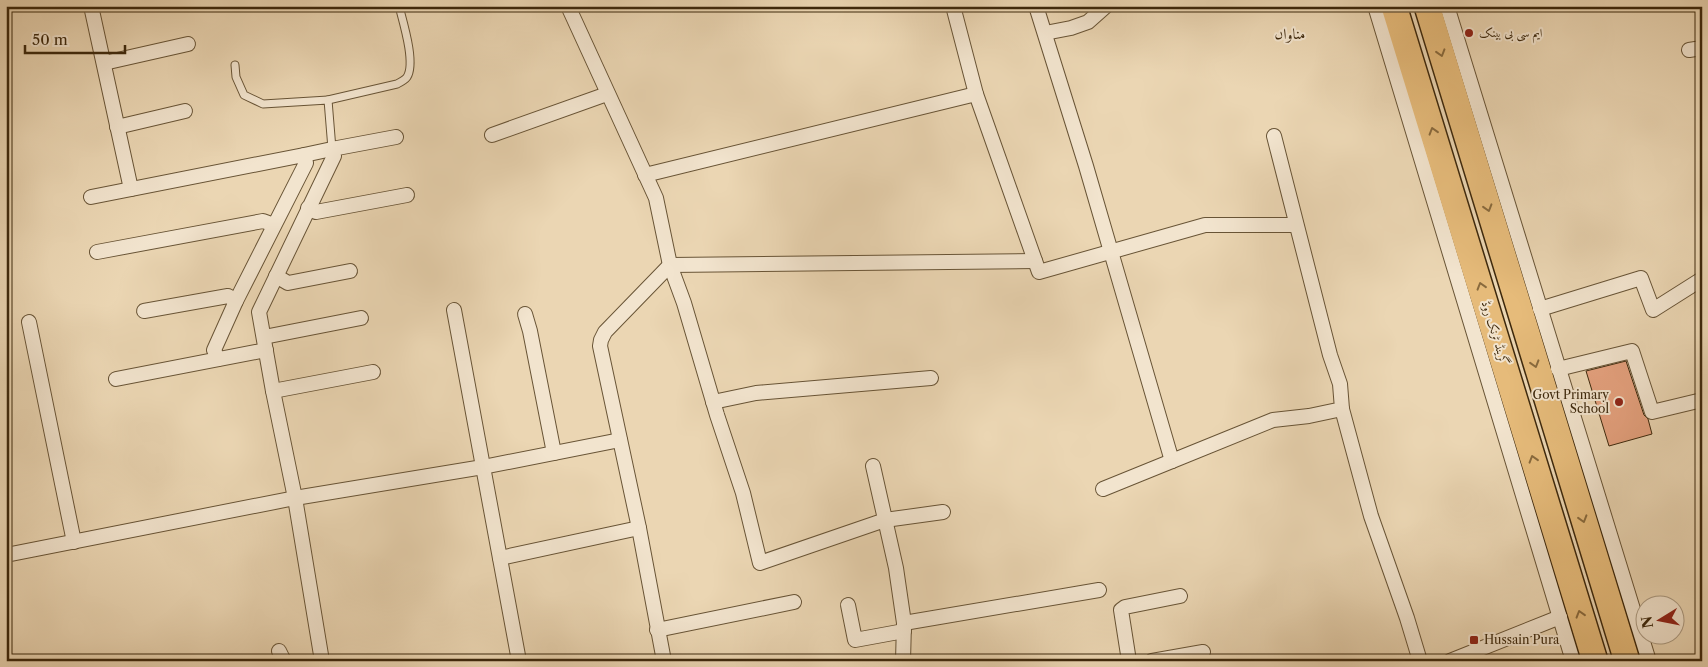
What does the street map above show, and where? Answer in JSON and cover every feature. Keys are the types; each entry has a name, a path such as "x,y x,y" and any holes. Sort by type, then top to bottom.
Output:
{"highway":[{"name":"گرینڈ ٹرنک روڈ","path":"1394,6 1507,394 1594,661"},
{"path":"1427,6 1556,386 1626,661"},
{"path":"1507,394 1556,386"}],"street":[{"path":"568,6 656,198 670,265 684,302 713,402 743,493 760,563 885,520 943,512"},
{"path":"953,6 976,94 1039,272 1205,225 1296,225"},
{"path":"1036,6 1172,461"},
{"path":"1045,33 1071,28 1088,22 1106,6"},
{"path":"1375,6 1507,394 1560,617 1573,661"},
{"path":"1447,6 1496,160 1540,309 1556,386 1649,661"},
{"path":"93,7 131,189"},
{"path":"104,63 188,44"},
{"path":"492,135 607,94"},
{"path":"645,175 976,94"},
{"path":"118,127 185,111"},
{"path":"1274,136 1330,355 1340,384 1342,409 1371,516 1420,661"},
{"path":"91,197 396,137"},
{"path":"322,661 295,498 259,312 334,156 332,149"},
{"path":"218,359 214,350 236,301 306,163 304,155"},
{"path":"308,208 316,212 407,195"},
{"path":"97,252 263,221 274,225"},
{"path":"664,661 639,528 600,346 605,332 670,265 1035,260"},
{"path":"276,276 288,283 350,271"},
{"path":"1540,309 1641,278 1653,310 1702,279"},
{"path":"144,311 228,296 236,301"},
{"path":"454,310 519,661"},
{"path":"525,314 554,453"},
{"path":"116,379 218,359 361,318"},
{"path":"29,322 74,542"},
{"path":"1556,386 1632,351 1652,412 1702,400"},
{"path":"274,391 373,372"},
{"path":"713,402 756,393 931,378"},
{"path":"1103,489 1273,420 1309,416 1342,409"},
{"path":"6,555 295,498 483,467 620,440"},
{"path":"873,466 896,568 904,627 903,661"},
{"path":"500,558 639,528"},
{"path":"848,605 855,640 904,627 1099,590"},
{"path":"1129,661 1121,610 1180,596"},
{"path":"657,630 794,602"},
{"path":"1450,661 1560,617"},
{"path":"1152,661 1203,652"}],"lane":[{"path":"235,65 236,77 244,95 263,104 328,100 397,84 406,78 410,70 410,60 399,6"},
{"path":"328,100 332,149"}],"building":[{"name":"Govt Primary School","path":"1626,361 1652,434 1609,446 1586,371"}],"place":[{"name":"ایم سی بی بینک","path":"1469,33"},
{"name":"Govt Primary School","path":"1619,402"},
{"name":"Hussain Pura","path":"1474,640"}],"district":[{"name":"مناواں","path":"1290,34"}]}
